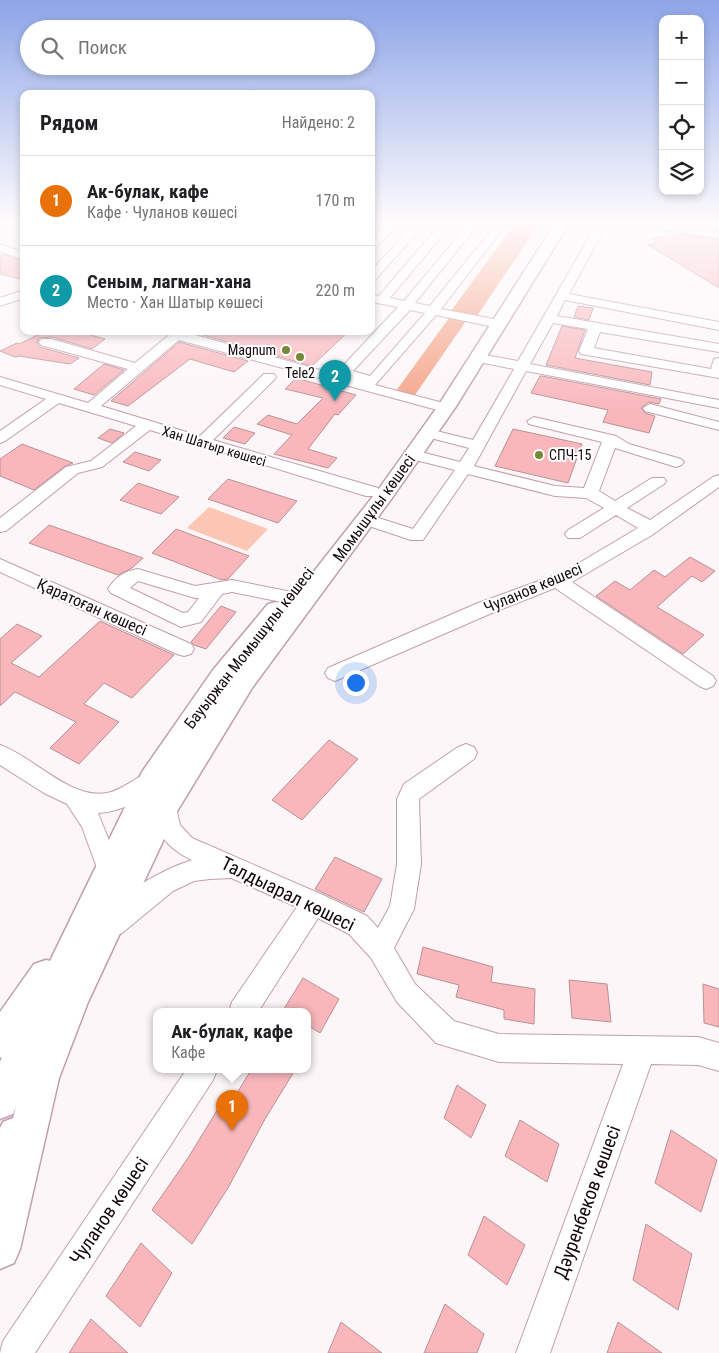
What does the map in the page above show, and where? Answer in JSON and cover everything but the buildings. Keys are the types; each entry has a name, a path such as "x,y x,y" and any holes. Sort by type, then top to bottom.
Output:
{"main road":[{"name":"Бауыржан Момышұлы көшесі","path":"428,433 439,406 493,323 513,285"},
{"name":"Бауыржан Момышұлы көшесі","path":"0,1101 98,923 108,868 159,792 222,678 479,358 493,323"},
{"name":"Момышұлы көшесі","path":"159,792 366,519 428,433"},
{"path":"0,1170 76,994 98,923 159,792"},
{"path":"3,1031 98,923"},
{"path":"0,1249 41,1078"}],"street":[{"path":"389,285 376,299 493,323"},
{"path":"340,376 423,285"},
{"path":"370,384 453,285"},
{"path":"366,519 417,536 464,468 568,285"},
{"path":"0,302 20,295"},
{"path":"562,296 719,326"},
{"path":"549,318 719,348"},
{"path":"595,327 586,351 717,374 719,362"},
{"path":"89,409 138,368 173,335"},
{"path":"183,335 370,384 439,406"},
{"path":"46,342 138,368"},
{"path":"479,358 719,404"},
{"path":"689,399 695,370"},
{"path":"202,442 269,377"},
{"name":"Хан Шатыр көшесі","path":"0,381 372,492"},
{"path":"0,438 58,397"},
{"path":"650,408 719,426"},
{"path":"534,421 611,439 624,447 676,462"},
{"path":"0,423 15,428"},
{"path":"0,527 72,470 96,464 146,426"},
{"path":"428,433 477,446"},
{"path":"590,493 611,439"},
{"path":"413,454 555,491 590,493 650,528"},
{"name":"Чуланов көшесі","path":"335,673 485,608 570,576 650,528 719,480"},
{"path":"574,534 658,481"},
{"name":"Қаратоған көшесі","path":"0,566 184,649"},
{"path":"557,581 706,681"},
{"path":"214,591 232,586 287,597"},
{"path":"380,949 402,909 409,864 408,799 412,791 466,753"},
{"path":"0,754 75,798 92,803 106,803 159,792"},
{"name":"Талдыарал көшесі","path":"159,792 169,829 184,845 314,903 358,925 380,949 406,993 446,1033 499,1048 698,1051 719,1057"},
{"path":"75,798 94,825 95,833 108,868"},
{"path":"98,923 171,878 199,868 238,869"},
{"path":"245,1008 314,903"},
{"name":"Дәуренбеков көшесі","path":"533,1353 642,1050"},
{"name":"Чуланов көшесі","path":"15,1353 201,1073"}],"shaded area":[{"path":"470,285 498,285 477,316 451,311"},
{"path":"449,318 466,321 415,395 396,391"},
{"path":"209,507 268,529 247,551 187,528"}],"place":[{"name":"Magnum","path":"286,350"},
{"name":"Tele2","path":"300,357"},
{"name":"Сеным, лагман-хана","path":"335,401"},
{"name":"СПЧ-15","path":"539,455"},
{"name":"Ак-булак, кафе","path":"232,1131"}]}
